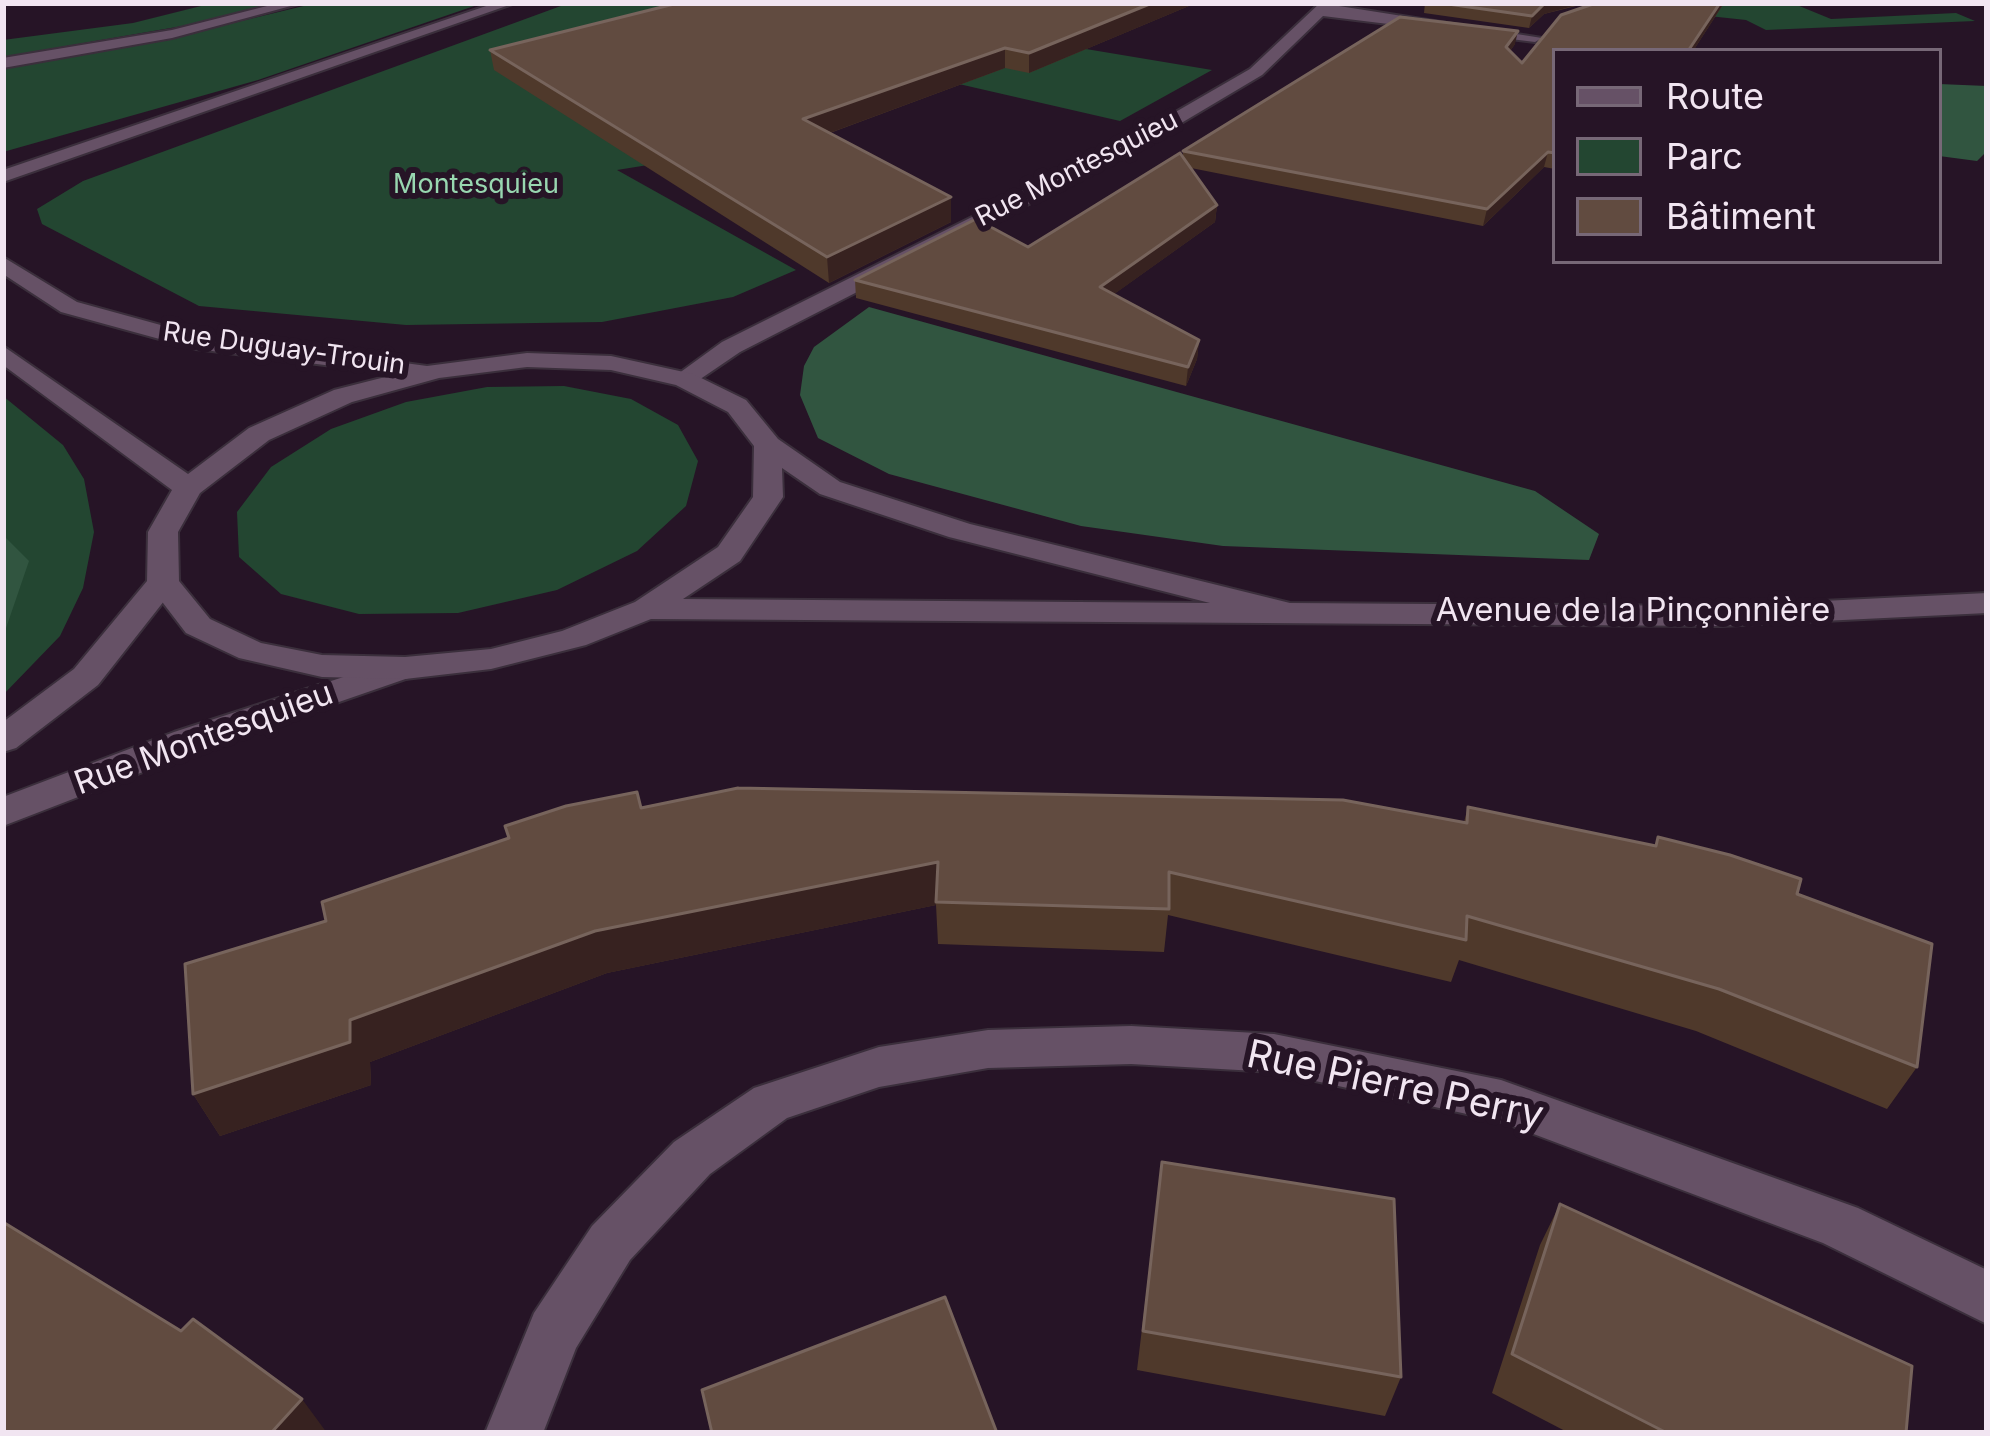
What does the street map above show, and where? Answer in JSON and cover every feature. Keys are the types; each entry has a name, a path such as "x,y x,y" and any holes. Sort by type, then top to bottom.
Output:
{"street":[{"path":"3,63 172,34 295,3"},
{"path":"3,176 508,3"},
{"path":"1324,7 1535,38"},
{"name":"Rue Montesquieu","path":"684,379 749,338 1140,140 1256,71 1324,7"},
{"path":"1516,60 1550,20"},
{"path":"3,159 179,112"},
{"name":"Rue Duguay-Trouin","path":"3,263 69,307 196,342 438,371"},
{"path":"3,353 188,488"},
{"name":"Avenue de la Pinçonnière","path":"438,371 527,361 611,363 684,379 737,406 768,445 830,488 960,531 1279,610"},
{"path":"438,371 344,396 259,434 188,488 163,532 163,582 198,626 251,651 322,666 405,668 491,659 574,638 647,609 729,554 768,497 768,445"},
{"path":"3,740 86,677 163,582"},
{"name":"Avenue de la Pinçonnière","path":"647,609 1720,616 1987,603"},
{"name":"Rue Montesquieu","path":"3,812 187,741 405,668"},
{"name":"Rue Pierre Perry","path":"514,1433 554,1332 611,1243 692,1158 771,1103 879,1067 988,1049 1132,1045 1274,1053 1501,1101 1840,1225 1987,1298"}],"green space":[{"path":"213,3 273,3 194,24 3,57 3,40 133,23"},
{"path":"316,3 483,3 258,80 3,152 3,68 154,42"},
{"name":"Montesquieu","path":"569,3 810,3 1212,70 1120,121 802,48 667,89 835,135 617,170 796,270 733,297 602,322 406,325 199,306 42,224 37,209 83,181"},
{"path":"1579,3 1792,3 1831,19 1956,13 1975,21 1766,30 1746,20 1643,9 1589,13 1578,8 1587,7"},
{"path":"1942,84 1987,86 1987,151 1977,161 1942,156"},
{"path":"869,307 1535,491 1599,534 1589,560 1223,546 1081,526 889,474 818,438 800,395 804,366 814,347"},
{"path":"564,386 631,399 678,425 698,461 686,506 637,551 557,590 458,613 359,614 281,594 239,557 237,512 271,467 331,429 406,402 487,387"},
{"path":"3,396 63,445 84,479 94,532 83,588 60,636 3,695"},
{"path":"3,535 29,561 3,637"}],"building":[{"path":"678,3 1152,3 1029,53 1005,48 803,119 951,197 827,257 490,50"},
{"path":"1441,3 1545,3 1532,16"},
{"path":"1596,3 1720,3 1690,48 1552,48 1552,153 1487,209 1183,151 1400,17 1518,31 1506,47 1522,63 1561,15"},
{"path":"1180,153 1217,205 1100,287 1199,340 1188,367 855,280 976,219 1028,247"},
{"path":"738,788 1343,800 1467,823 1468,807 1656,846 1658,837 1801,879 1797,894 1932,944 1917,1067 1719,989 1467,916 1466,940 1169,872 1169,909 936,902 938,862 595,931 350,1020 350,1042 193,1094 185,964 326,921 322,902 509,838 505,826 566,806 637,792 641,808"},
{"path":"1162,1162 1394,1199 1401,1377 1143,1331"},
{"path":"1560,1204 1912,1366 1906,1433 1667,1433 1512,1354"},
{"path":"3,1222 181,1331 193,1319 302,1399 271,1433 3,1433"},
{"path":"945,1297 997,1433 712,1433 702,1390"}]}
